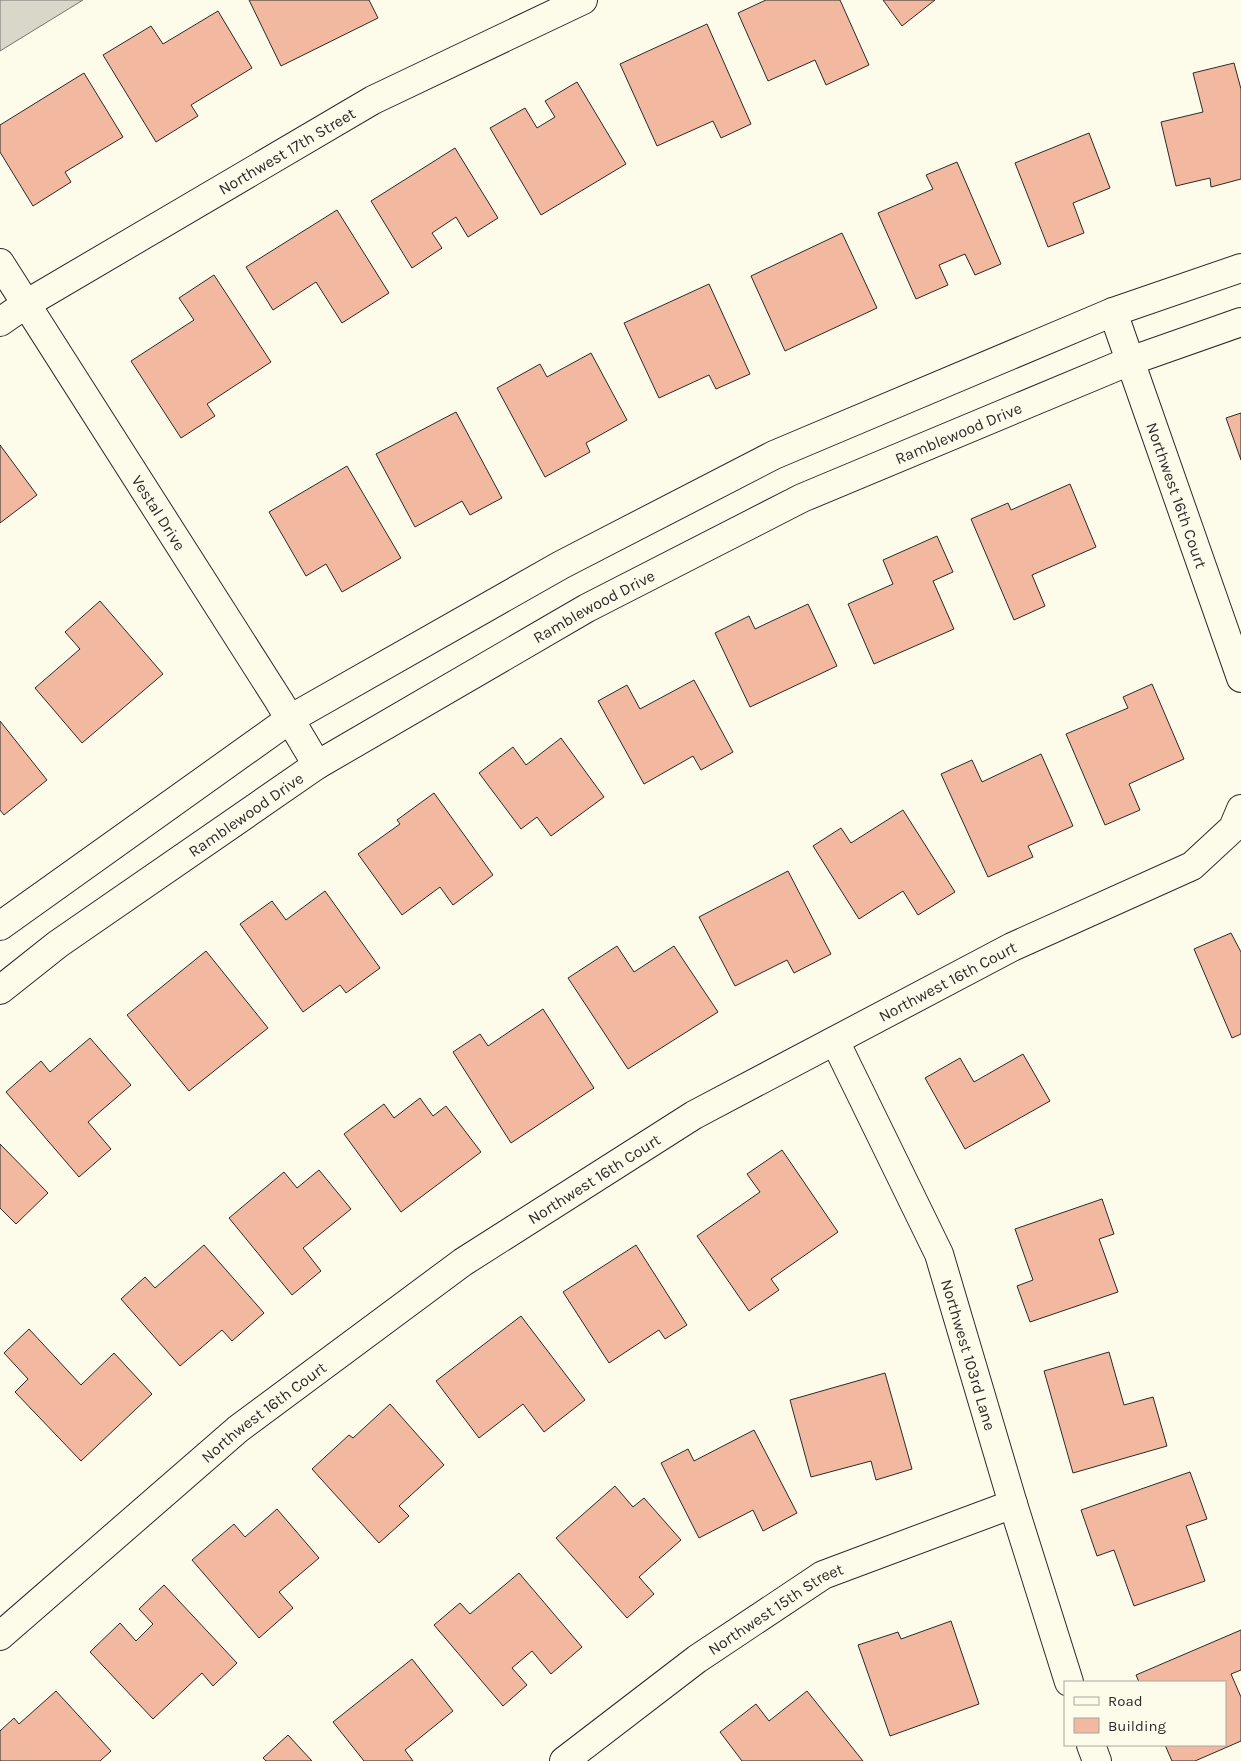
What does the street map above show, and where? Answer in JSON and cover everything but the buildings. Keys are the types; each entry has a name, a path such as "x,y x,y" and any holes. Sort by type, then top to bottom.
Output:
{"street":[{"name":"Northwest 17th Street","path":"0,322 26,304 373,100 583,0"},
{"name":"Vestal Drive","path":"0,262 290,719 317,765"},
{"path":"0,926 290,719 561,565 774,454 1113,312 1241,268"},
{"name":"Northwest 16th Court","path":"1113,312 1241,678"},
{"name":"Ramblewood Drive","path":"0,990 58,944 317,765 587,608 802,498 1130,361 1241,322"},
{"name":"Northwest 16th Court","path":"0,1636 238,1429 463,1262 694,1115 1012,947 1192,866 1233,828 1241,809"},
{"name":"Northwest 103rd Lane","path":"835,1041 939,1254 1013,1504 1069,1681"},
{"name":"Northwest 15th Street","path":"564,1761 697,1659 823,1576 1013,1504"},
{"path":"1091,1746 1097,1761"}],"shaded area":[{"path":"0,0 83,0 0,51"}]}
